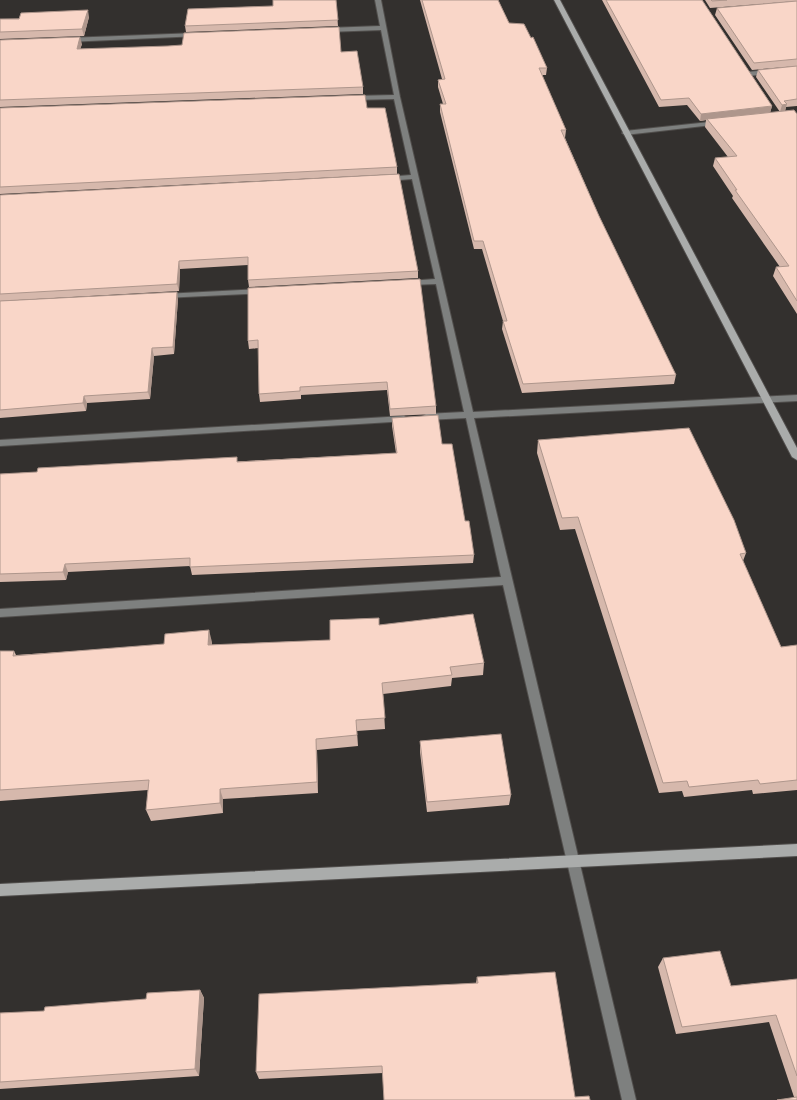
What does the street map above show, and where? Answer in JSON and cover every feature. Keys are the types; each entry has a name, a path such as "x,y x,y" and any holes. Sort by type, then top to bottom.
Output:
{"street":[{"path":"378,0 397,96 507,581 629,1100"},
{"path":"557,0 625,133 768,399 797,457"},
{"path":"324,30 383,28"},
{"path":"59,40 206,35"},
{"path":"743,66 753,81"},
{"path":"748,74 797,69"},
{"path":"348,98 397,96"},
{"path":"625,133 730,122"},
{"path":"376,179 416,178"},
{"path":"401,284 440,281"},
{"path":"156,297 274,290"},
{"path":"0,443 797,398"},
{"path":"0,614 507,581"},
{"path":"0,890 797,850"}],"building":[{"path":"273,0 336,0 338,20 185,26 188,9 273,6"},
{"path":"422,0 498,0 509,23 524,24 531,38 533,37 547,68 539,68 566,130 561,130 599,216 676,375 523,384 503,321 507,321 483,241 474,241 440,104 446,104 438,80 445,79"},
{"path":"606,0 702,0 772,106 701,114 689,98 661,100"},
{"path":"797,1 797,59 754,63 717,8"},
{"path":"88,10 82,29 0,32 0,19 19,19 21,13"},
{"path":"339,27 341,52 357,51 363,87 0,100 0,40 80,37 77,49 168,46 182,45 184,33"},
{"path":"797,66 797,99 784,101 787,104 782,105 758,70"},
{"path":"365,95 367,108 385,108 397,167 0,187 0,108"},
{"path":"794,110 797,114 797,301 776,267 789,266 735,190 737,190 715,158 737,156 707,119"},
{"path":"399,174 418,271 248,280 248,257 179,261 177,284 0,294 0,195"},
{"path":"420,279 436,406 390,409 387,382 300,387 300,391 259,394 258,340 248,341 248,288"},
{"path":"177,292 173,347 152,348 148,392 84,396 83,403 0,410 0,301"},
{"path":"438,415 442,444 452,444 465,521 469,521 474,555 190,567 190,558 65,564 63,572 0,574 0,474 37,472 38,468 237,457 237,462 397,453 392,418"},
{"path":"689,428 734,520 746,553 740,554 781,647 797,645 797,780 760,784 758,780 689,787 687,781 663,783 578,517 562,518 538,440"},
{"path":"473,614 484,663 450,667 452,675 382,683 385,718 356,720 357,735 316,739 317,782 220,789 220,803 146,810 149,780 0,790 0,651 14,651 13,656 164,644 165,634 209,630 208,645 330,640 330,620 379,618 379,625"},
{"path":"501,734 511,795 427,802 420,741"},
{"path":"720,951 731,986 797,979 797,1076 776,1015 682,1027 663,958"},
{"path":"555,972 575,1097 589,1096 590,1100 384,1100 382,1066 256,1072 259,994 478,983 477,977"},
{"path":"200,990 195,1069 0,1082 0,1013 44,1011 45,1007 146,999 147,993"},
{"path":"797,1097 797,1100 777,1100"}]}
